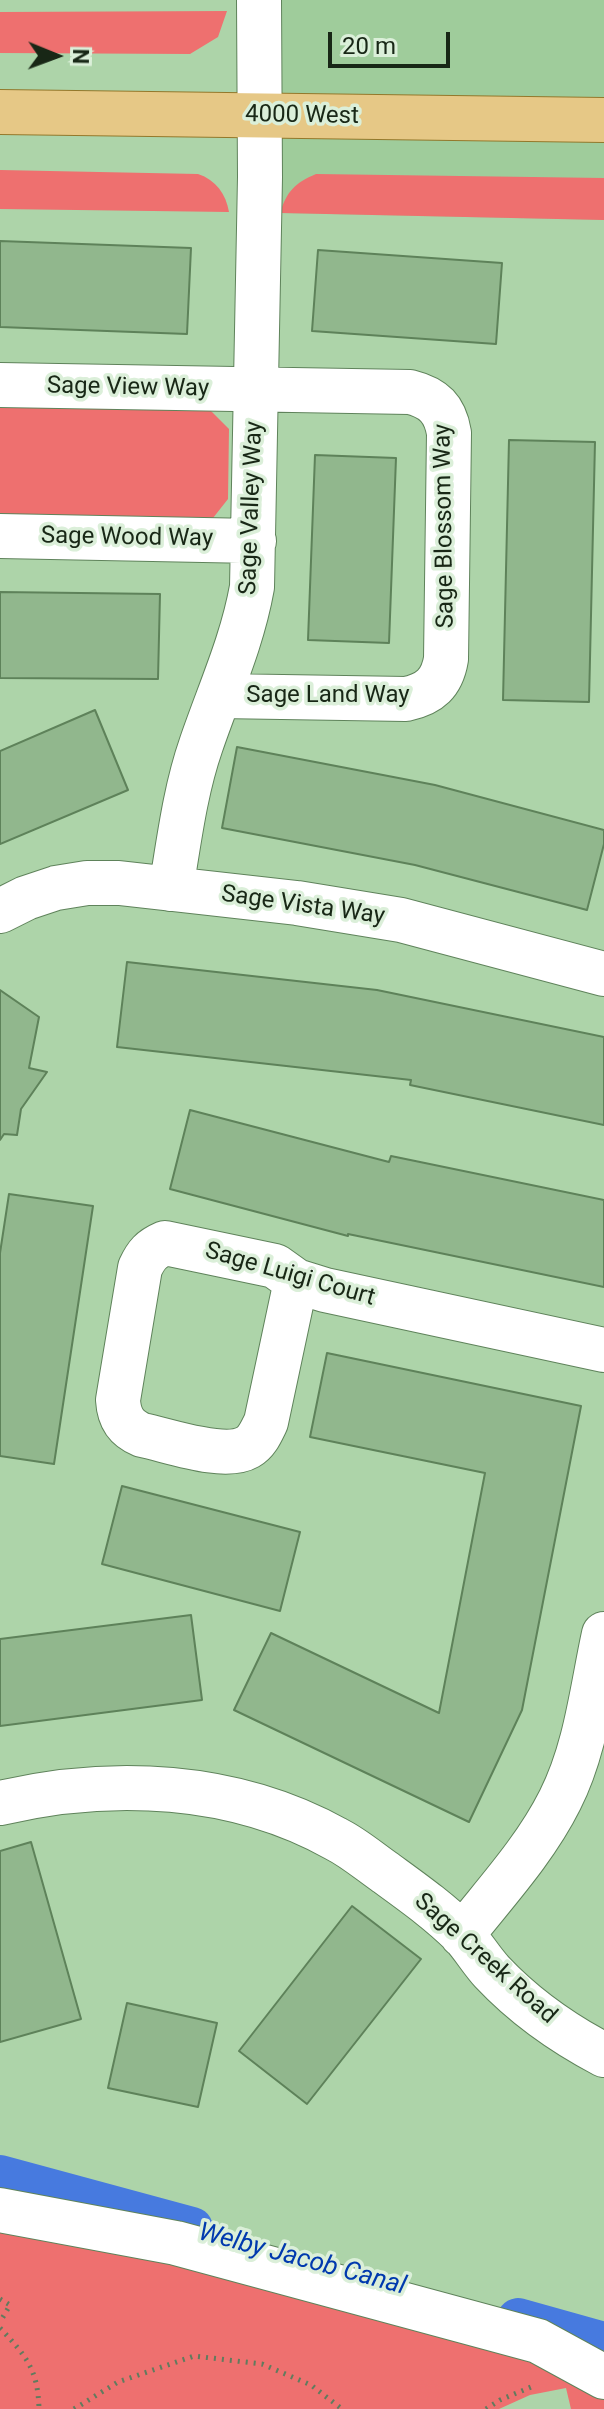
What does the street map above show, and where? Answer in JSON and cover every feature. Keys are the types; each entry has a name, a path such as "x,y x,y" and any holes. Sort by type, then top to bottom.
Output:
{"main road":[{"name":"4000 West","path":"0,112 604,120"}],"street":[{"name":"Sage Valley Way","path":"171,889 193,775 241,640 252,587 261,115 259,0"},
{"name":"Sage View Way","path":"0,385 257,390"},
{"name":"Sage Blossom Way","path":"257,390 410,392 425,395 438,404 446,417 449,433 446,659 443,674 434,687"},
{"name":"Sage Wood Way","path":"0,536 254,541"},
{"name":"Sage Land Way","path":"220,696 406,699 421,696 434,687"},
{"name":"Sage Vista Way","path":"0,911 56,888 87,883 119,883 297,903 401,920 604,974"},
{"name":"Sage Luigi Court","path":"296,1281 266,1422 260,1436 249,1447 235,1452 220,1452 142,1435 123,1422 118,1400 140,1268 153,1248 165,1243 275,1266 296,1281 325,1290 604,1350"},
{"path":"462,1935 534,1843 561,1798 580,1747 604,1634"},
{"name":"Sage Creek Road","path":"0,1803 73,1789 132,1786 230,1798 280,1814 336,1839 414,1893 462,1935 492,1972 540,2014 604,2055"},
{"path":"0,2210 176,2243 538,2341 604,2377"}],"path":[{"path":"0,2299 10,2305 0,2325 27,2357 38,2387 39,2409"},
{"path":"74,2409 118,2382 194,2356 262,2364 311,2385 342,2409"},
{"path":"486,2409 540,2384"}],"shaded area":[{"path":"279,0 604,0 604,220 280,213"},
{"path":"227,11 218,37 190,54 0,53 0,12"},
{"path":"0,170 198,174 219,188 229,212 0,209"},
{"path":"316,174 604,178 604,220 280,213 293,189"},
{"path":"0,405 209,409 229,429 228,499 213,518 0,516"},
{"path":"0,2227 236,2271 533,2357 580,2378 604,2400 604,2409 571,2409 566,2388 530,2395 499,2409 0,2409"}],"building":[{"path":"0,241 191,248 187,334 0,327"},
{"path":"318,250 502,263 496,344 312,331"},
{"path":"509,440 595,442 589,702 503,700"},
{"path":"315,455 396,458 389,643 308,640"},
{"path":"0,592 160,594 158,679 0,678"},
{"path":"95,710 128,790 0,844 0,751"},
{"path":"237,747 435,785 604,830 604,844 587,910 415,865 222,828"},
{"path":"127,962 377,990 604,1037 604,1125 410,1085 411,1080 117,1047"},
{"path":"0,990 39,1017 29,1068 47,1072 21,1109 17,1135 4,1134 0,1140"},
{"path":"190,1110 389,1162 391,1156 604,1200 604,1287 348,1236 170,1189"},
{"path":"9,1194 93,1206 54,1464 0,1456 0,1253"},
{"path":"327,1353 581,1406 522,1710 469,1822 234,1710 271,1633 439,1713 485,1473 310,1437"},
{"path":"122,1486 300,1532 280,1611 102,1564"},
{"path":"191,1615 202,1700 0,1726 0,1639"},
{"path":"31,1842 81,2019 0,2042 0,1851"},
{"path":"352,1906 421,1959 307,2104 239,2051"},
{"path":"127,2003 217,2023 198,2107 108,2088"}],"waterway":[{"name":"Welby Jacob Canal","path":"0,2176 192,2228"},
{"name":"Welby Jacob Canal","path":"518,2319 604,2343"}]}
